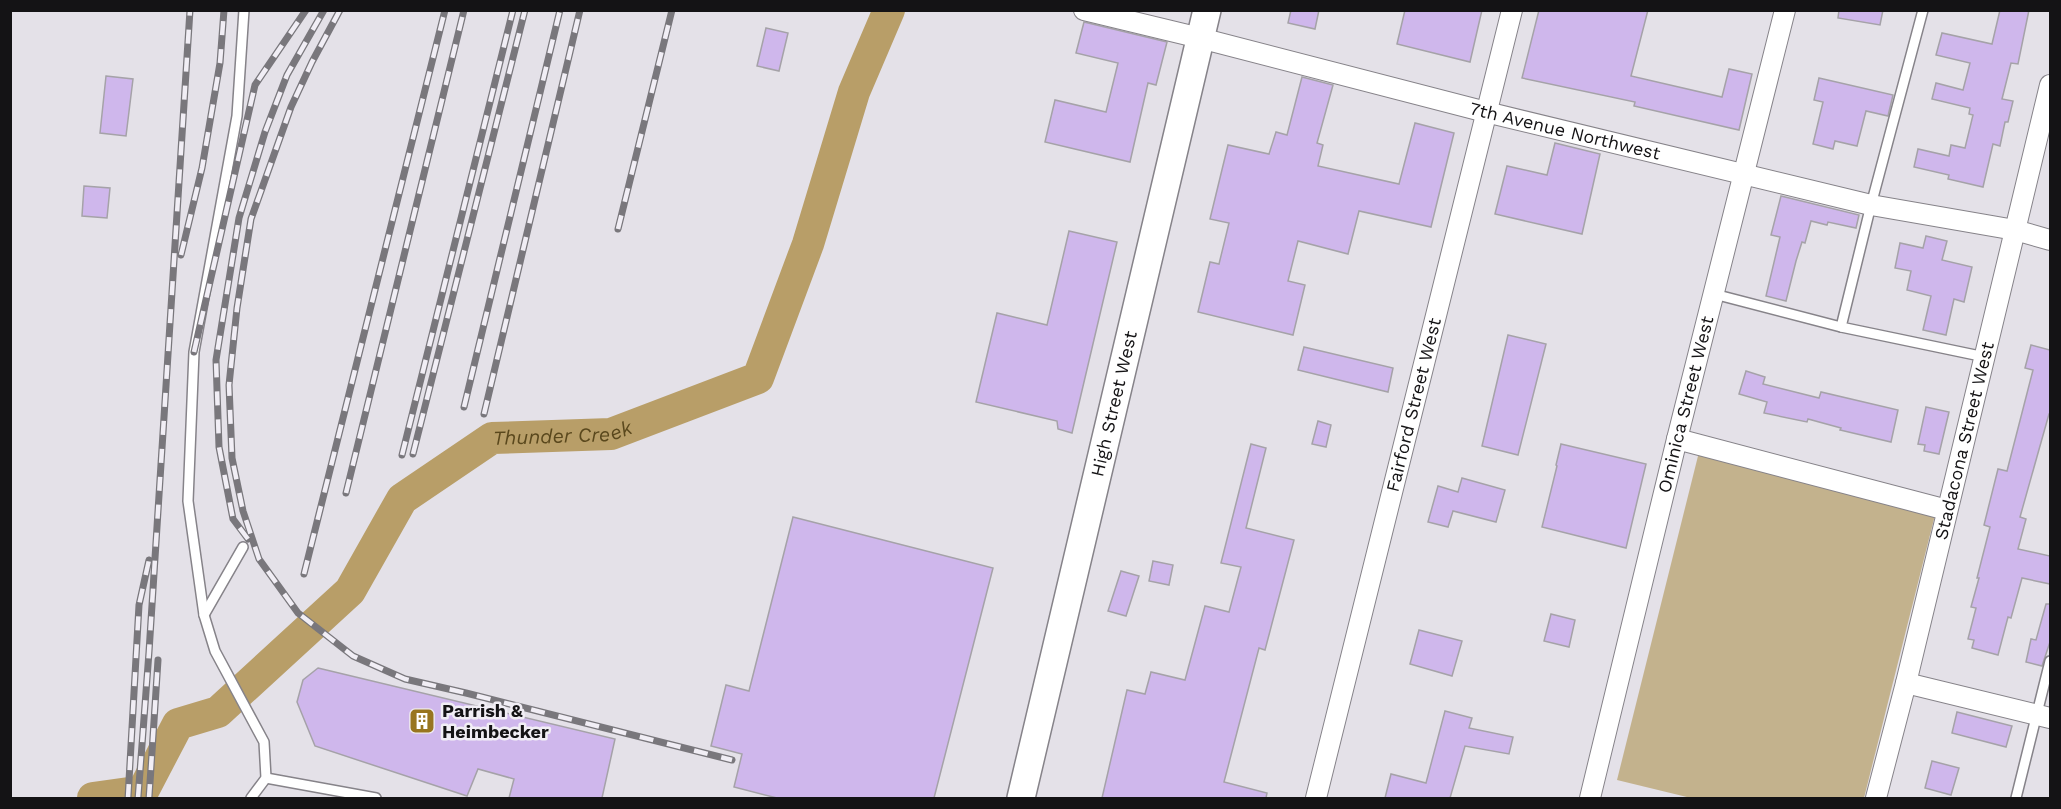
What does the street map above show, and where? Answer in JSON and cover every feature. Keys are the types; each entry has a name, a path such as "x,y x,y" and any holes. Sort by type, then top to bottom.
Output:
{"main road":[{"name":"High Street West","path":"1021,798 1207,10"}],"street":[{"name":"7th Avenue Northwest","path":"1084,10 1745,175 1871,205 2014,231 2050,240"},
{"name":"Fairford Street West","path":"1316,798 1512,10"},
{"name":"Ominica Street West","path":"1590,798 1785,10"},
{"name":"Stadacona Street West","path":"1876,798 1906,683 2050,85"},
{"path":"1677,439 1947,510"},
{"path":"1906,683 2044,716"}],"lane":[{"path":"244,10 237,116 194,352 188,501 204,615 215,651 264,742 266,778 251,798"},
{"path":"1841,327 1923,10"},
{"path":"1714,294 1841,327 1984,357"},
{"path":"204,615 243,547"},
{"path":"2016,798 2044,716 2050,661"},
{"path":"266,778 376,798"}],"shaded area":[{"path":"1701,444 1938,503 1864,798 1691,798 1617,780"}],"building":[{"path":"1291,10 1319,10 1315,29 1288,23"},
{"path":"1405,10 1482,10 1470,62 1397,44"},
{"path":"1539,10 1648,10 1631,76 1722,97 1729,69 1752,74 1739,130 1634,106 1635,102 1522,78"},
{"path":"1839,10 1883,10 1880,25 1838,18"},
{"path":"2000,10 2029,10 2018,64 2011,63 2002,99 2013,101 2008,122 2005,122 2000,146 1993,144 1983,187 1948,179 1949,175 1914,167 1918,149 1949,156 1951,145 1965,148 1973,115 1969,114 1970,108 1932,99 1936,83 1963,90 1970,63 1936,55 1942,33 1992,44"},
{"path":"1084,22 1167,42 1156,85 1148,83 1130,162 1045,142 1055,100 1106,112 1118,63 1076,53"},
{"path":"766,28 788,33 779,71 757,66"},
{"path":"106,76 133,79 126,136 100,133"},
{"path":"1302,77 1333,85 1317,143 1323,145 1318,166 1399,184 1415,123 1454,133 1431,227 1359,211 1348,254 1298,241 1288,281 1305,285 1293,335 1198,312 1210,262 1219,264 1229,223 1210,219 1228,145 1269,154 1276,132 1287,135"},
{"path":"1819,78 1893,95 1888,116 1866,111 1857,146 1835,141 1833,149 1813,144 1823,102 1814,100"},
{"path":"1555,143 1600,154 1582,234 1495,214 1507,166 1547,175"},
{"path":"84,186 110,188 107,218 82,216"},
{"path":"1781,196 1859,215 1856,228 1811,221 1805,243 1802,242 1796,261 1786,301 1766,296 1780,237 1771,235"},
{"path":"1069,231 1117,242 1072,433 1058,429 1057,421 976,402 997,313 1047,325"},
{"path":"1926,236 1947,241 1942,260 1972,267 1964,302 1954,299 1946,335 1923,330 1931,296 1907,290 1911,271 1895,268 1900,243 1923,248"},
{"path":"1508,335 1546,344 1518,455 1482,446"},
{"path":"2031,345 2050,350 2050,414 2020,517 2026,519 2018,549 2050,556 2050,584 2022,578 1998,655 1972,648 1974,640 1968,639 1976,608 1971,607 1990,527 1984,525 1998,469 2007,471 2033,370 2025,368"},
{"path":"1304,347 1393,368 1388,392 1298,370"},
{"path":"1746,371 1765,377 1763,384 1819,398 1821,392 1898,410 1891,442 1840,430 1841,428 1808,419 1807,422 1764,413 1767,402 1739,394"},
{"path":"1926,407 1949,412 1939,454 1924,451 1925,445 1918,444"},
{"path":"1318,421 1331,425 1326,447 1312,444"},
{"path":"1251,444 1266,448 1246,528 1294,540 1265,650 1259,648 1224,782 1267,793 1266,798 1102,798 1127,690 1145,694 1151,672 1185,680 1205,606 1229,612 1241,567 1221,563"},
{"path":"1561,444 1646,464 1626,548 1542,527"},
{"path":"1462,478 1505,490 1496,522 1453,511 1448,527 1428,522 1438,486 1458,492"},
{"path":"793,517 993,568 934,798 777,798 734,787 742,754 711,746 726,685 749,691"},
{"path":"1153,561 1173,565 1169,585 1149,581"},
{"path":"1121,571 1139,576 1126,616 1108,611"},
{"path":"2046,604 2050,604 2050,642 2042,666 2026,662 2031,639 2036,640"},
{"path":"1551,614 1575,620 1569,647 1544,641"},
{"path":"1419,630 1462,641 1452,676 1410,664"},
{"name":"Parrish & Heimbecker","path":"318,668 615,739 602,798 509,798 514,779 478,769 467,796 315,746 297,702 303,680"},
{"path":"1445,711 1472,718 1469,728 1513,737 1509,754 1465,746 1450,798 1385,798 1391,774 1426,783"},
{"path":"1957,712 2012,726 2006,747 1952,733"},
{"path":"1932,761 1959,768 1951,795 1925,788"}],"waterway":[{"name":"Thunder Creek","path":"93,798 143,791 178,724 218,712 350,591 402,499 492,438 611,434 758,378 808,244 854,92 889,10"}],"railway":[{"path":"138,798 190,10"},
{"path":"181,255 202,168 220,63 224,10"},
{"path":"194,352 255,85 306,10"},
{"path":"248,539 233,519 219,447 216,360 239,218 265,132 287,75 324,10"},
{"path":"340,10 291,107 251,219 237,308 229,385 232,458 243,511 259,559 298,613 353,656 405,679 732,760"},
{"path":"304,574 445,10"},
{"path":"346,493 464,10"},
{"path":"402,455 513,10"},
{"path":"413,454 525,10"},
{"path":"464,407 560,10"},
{"path":"484,414 580,10"},
{"path":"618,229 672,10"},
{"path":"128,798 139,605 149,560"},
{"path":"149,798 158,660"}],"place":[{"name":"Parrish & Heimbecker","path":"422,721"}]}
